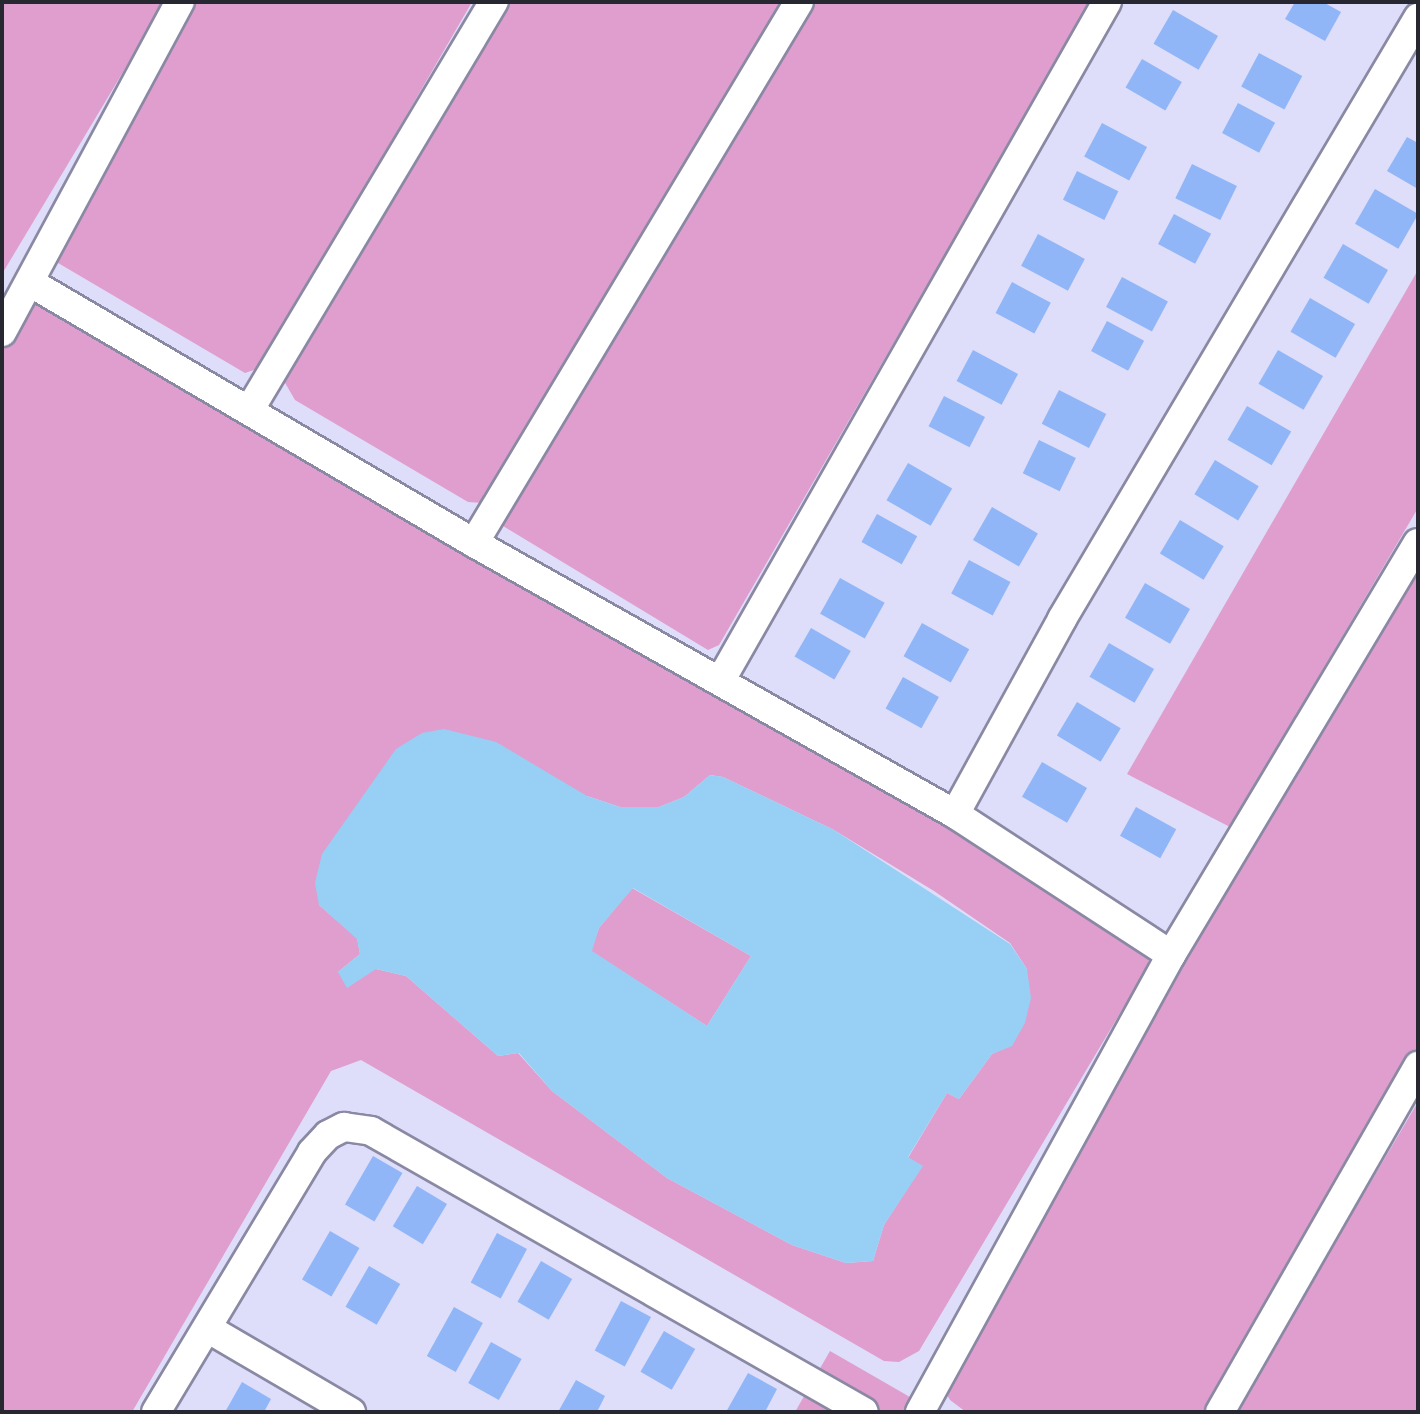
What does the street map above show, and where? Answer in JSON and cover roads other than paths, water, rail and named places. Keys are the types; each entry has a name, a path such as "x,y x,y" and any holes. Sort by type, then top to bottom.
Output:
{"street":[{"path":"2,332 180,2"},
{"path":"250,409 494,2"},
{"path":"474,543 799,2"},
{"path":"722,678 1107,2"},
{"path":"955,814 1062,619 1418,18"},
{"path":"31,283 474,543 722,678 955,814 1171,955"},
{"path":"920,1412 1171,955 1418,543"},
{"path":"1220,1412 1418,1066"},
{"path":"156,1412 312,1152 328,1135 344,1127 371,1131 864,1412"},
{"path":"207,1328 351,1412"}],"water":[{"path":"444,729 496,742 587,796 620,807 659,807 684,797 710,775 723,777 834,830 1010,944 1027,969 1031,998 1025,1023 1012,1046 992,1054 959,1099 947,1093 908,1157 923,1166 884,1225 873,1261 846,1263 792,1245 667,1178 552,1091 519,1053 498,1056 406,976 376,969 347,988 338,972 360,954 357,939 319,905 315,883 322,854 396,749 422,733","holes":["633,888 751,956 707,1026 592,951 599,928"]}]}
